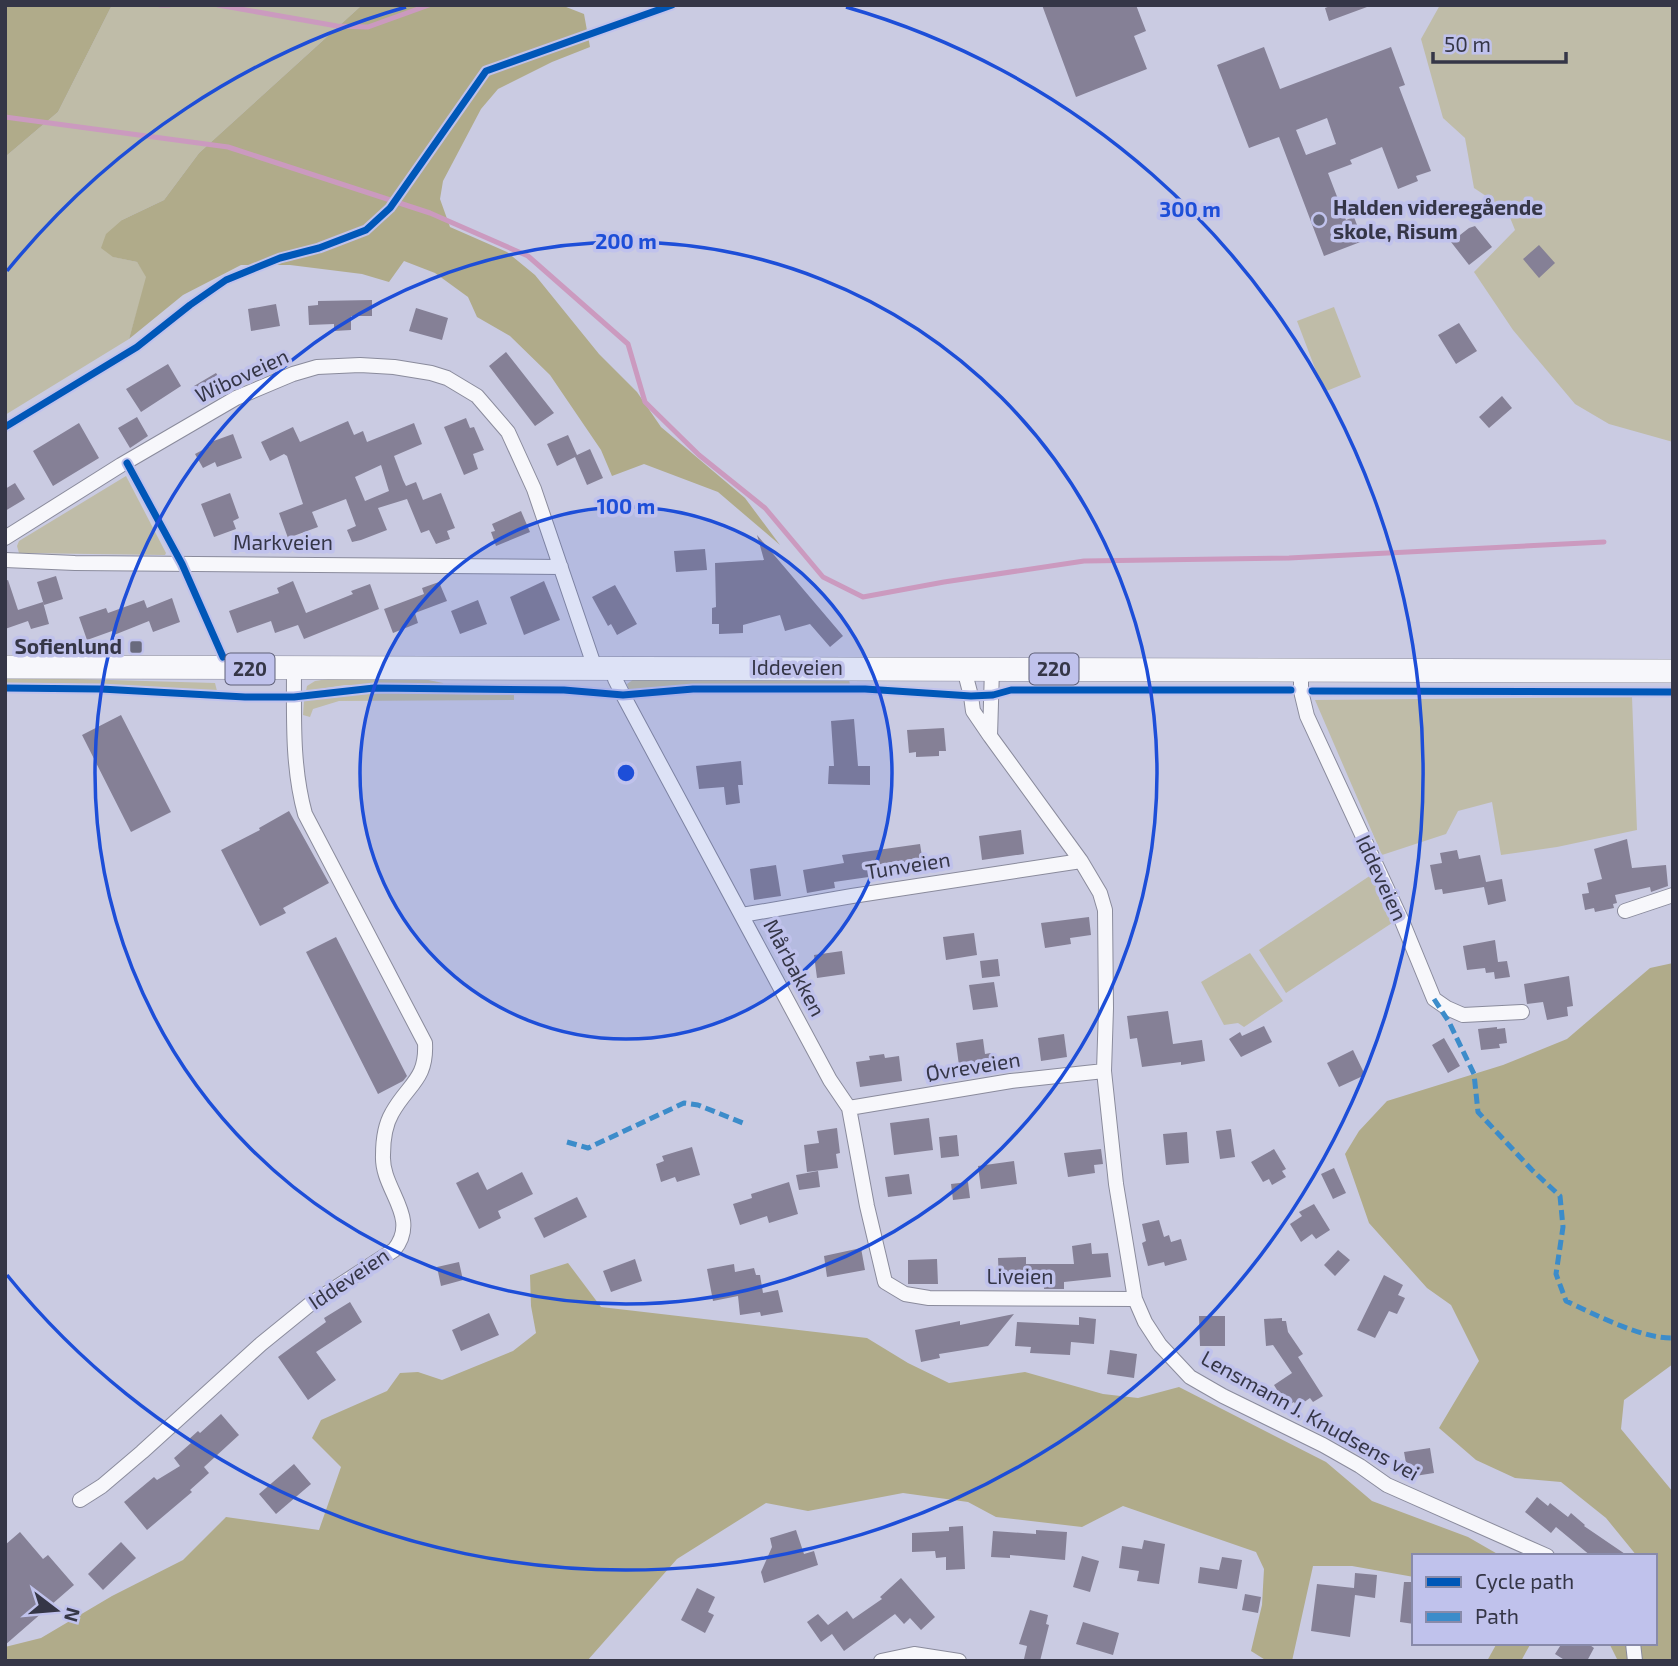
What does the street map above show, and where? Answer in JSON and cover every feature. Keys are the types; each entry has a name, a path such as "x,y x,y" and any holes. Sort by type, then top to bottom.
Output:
{"main road":[{"name":"Iddeveien","path":"5,667 1673,671"}],"street":[{"name":"Wiboveien","path":"5,538 121,465 236,398 301,371 317,367 365,365 430,373 477,396 508,432 534,489 561,567 605,668"},
{"name":"Markveien","path":"5,560 75,563 561,567"},
{"name":"Mårbakken","path":"605,668 615,679 830,1080 849,1108 867,1206 885,1282 905,1294"},
{"name":"Iddeveien","path":"79,1500 102,1486 261,1344 309,1305 394,1250 401,1241 403,1214 387,1180 382,1158 384,1136 391,1115 421,1074 426,1059 425,1043 305,814 295,759 294,669"},
{"name":"Lensmann J. Knudsens vei","path":"964,669 973,711 1081,862 1100,893 1105,910 1104,1072 1118,1196 1135,1299 1145,1322 1160,1345 1190,1377 1223,1396 1323,1445 1388,1485 1543,1554"},
{"path":"990,736 992,669"},
{"name":"Iddeveien","path":"1301,670 1301,691 1307,716 1402,921 1434,999 1463,1015 1522,1012"},
{"name":"Tunveien","path":"742,915 1081,862"},
{"path":"1625,911 1673,895"},
{"name":"Øvreveien","path":"849,1108 1011,1081 1104,1072"},
{"name":"Liveien","path":"905,1294 929,1298 1135,1299"},
{"path":"881,1661 914,1654 959,1661"}],"shaded area":[{"path":"5,5 112,5 58,112 5,157"},
{"path":"112,5 362,5 199,153 164,200 122,220 114,257 137,262 147,277 129,339 5,415 5,157 58,112"},
{"path":"362,5 561,5 584,14 590,47 552,62 498,89 481,109 443,181 440,199 450,227 507,252 535,275 599,354 637,392 661,427 745,498 780,545 718,492 644,464 612,476 601,450 550,375 510,336 477,317 468,297 435,273 404,261 389,282 362,274 290,265 241,265 183,295 129,339 146,277 137,262 113,257 101,248 106,234 122,220 164,200 199,153"},
{"path":"1440,5 1673,5 1673,442 1609,424 1575,404 1513,330 1474,272 1515,230 1507,210 1474,188 1465,138 1443,118 1421,39"},
{"path":"1334,307 1361,377 1324,392 1297,321"},
{"path":"126,476 165,555 19,553 19,541"},
{"path":"5,677 215,683 217,691 59,683 5,685"},
{"path":"414,677 444,685 345,685 306,691 307,686 315,681 328,679"},
{"path":"634,679 849,679 850,685 675,686 629,690 627,684"},
{"path":"345,694 514,695 514,700 339,701 313,709 310,717 303,715 304,701"},
{"path":"1632,697 1637,830 1557,847 1501,855 1492,802 1458,811 1446,834 1382,855 1315,700"},
{"path":"1371,875 1395,921 1286,993 1259,950"},
{"path":"1250,953 1283,1001 1244,1027 1238,1023 1224,1025 1201,982"},
{"path":"1673,963 1673,1364 1624,1400 1621,1429 1673,1492 1673,1661 1618,1661 1610,1645 1657,1645 1657,1554 1635,1554 1606,1518 1561,1482 1515,1478 1476,1460 1439,1428 1479,1361 1451,1305 1427,1288 1369,1223 1345,1154 1359,1131 1387,1101 1503,1065 1567,1039 1650,968"},
{"path":"568,1263 601,1307 867,1338 908,1363 949,1383 1025,1372 1103,1394 1138,1398 1179,1387 1326,1462 1372,1501 1468,1537 1498,1554 1412,1554 1412,1577 1352,1566 1313,1566 1292,1661 1267,1661 1251,1651 1262,1605 1264,1569 1256,1552 1123,1506 1082,1527 996,1517 968,1502 903,1493 808,1511 766,1503 677,1559 587,1661 5,1661 5,1647 41,1638 112,1596 183,1560 226,1517 319,1530 341,1467 312,1438 321,1420 387,1391 400,1373 418,1372 442,1380 513,1351 536,1333 531,1306 530,1275"},
{"path":"1496,1645 1530,1645 1521,1661 1487,1661"}],"building":[{"path":"1042,5 1136,5 1146,31 1134,36 1147,69 1076,97"},
{"path":"1333,5 1367,7 1329,21 1325,8"},
{"path":"1264,47 1280,89 1391,47 1405,85 1399,87 1431,171 1416,176 1418,181 1398,189 1382,147 1350,160 1352,164 1328,173 1346,220 1354,217 1363,241 1324,256 1279,137 1249,148 1217,65","holes":["1327,118 1336,144 1306,155 1296,130"]},
{"path":"1475,226 1492,247 1469,265 1451,242"},
{"path":"1539,245 1555,263 1539,278 1523,259"},
{"path":"372,300 372,316 351,316 351,330 334,331 334,324 309,325 308,306 318,305 318,301"},
{"path":"276,304 280,326 251,331 248,309"},
{"path":"416,308 448,318 442,340 409,331"},
{"path":"1459,323 1477,351 1456,364 1438,335"},
{"path":"506,352 554,413 535,426 489,366"},
{"path":"168,364 181,386 141,412 126,389"},
{"path":"216,373 227,390 204,404 194,386"},
{"path":"1502,396 1512,408 1489,428 1479,417"},
{"path":"137,417 148,436 130,448 118,428"},
{"path":"466,418 470,428 474,427 484,450 473,454 478,469 464,475 444,427"},
{"path":"348,421 354,435 363,431 367,442 414,423 422,444 394,456 406,486 416,482 423,500 441,493 455,528 447,531 450,539 436,544 429,530 421,533 407,499 378,508 387,530 361,540 352,542 347,530 356,526 346,499 312,512 318,527 288,538 279,513 303,504 287,456 284,454 270,461 261,442 293,427 300,442","holes":["381,465 389,491 365,501 355,477"]},
{"path":"79,423 99,458 53,486 33,451"},
{"path":"233,434 242,458 217,467 215,462 203,468 195,454 210,446 208,443"},
{"path":"568,435 577,455 590,449 603,478 587,485 575,457 557,466 547,444"},
{"path":"15,483 25,499 5,511 5,489"},
{"path":"230,493 239,518 233,521 236,529 214,537 201,504"},
{"path":"521,511 530,532 496,546 491,532 495,531 492,524"},
{"path":"757,535 843,636 830,647 810,624 785,631 780,615 743,625 743,633 719,634 719,624 712,624 712,608 716,607 715,563 764,560"},
{"path":"705,549 707,570 676,572 674,551"},
{"path":"56,576 63,599 44,605 37,582"},
{"path":"8,580 18,610 43,602 49,624 31,629 28,621 5,629 5,581"},
{"path":"293,581 306,613 370,584 379,609 304,639 298,625 275,633 271,621 237,633 229,611 279,593 277,588"},
{"path":"544,581 560,620 524,635 510,597"},
{"path":"439,582 447,601 415,613 418,623 393,633 384,609 424,594 422,588"},
{"path":"615,585 637,624 617,635 611,624 608,626 592,597"},
{"path":"172,598 180,622 153,632 149,621 114,635 112,631 87,640 79,617 106,608 108,613 144,600 147,608"},
{"path":"478,600 487,624 460,634 451,611"},
{"path":"121,715 171,812 131,832 82,735"},
{"path":"854,719 858,766 870,766 870,785 828,784 829,766 834,766 831,721"},
{"path":"944,728 946,751 939,751 939,756 916,757 916,752 909,753 907,730"},
{"path":"741,761 743,785 738,785 740,803 726,805 724,787 699,789 696,766"},
{"path":"289,811 329,883 283,908 286,913 260,926 221,850"},
{"path":"1021,830 1024,854 982,860 979,836"},
{"path":"1627,839 1632,868 1666,865 1668,886 1651,892 1650,887 1615,895 1617,903 1613,904 1614,908 1595,912 1594,908 1585,910 1582,894 1589,893 1587,883 1602,879 1594,849"},
{"path":"920,844 924,869 834,882 835,888 807,893 803,870 844,863 842,855"},
{"path":"1457,850 1459,859 1480,855 1486,882 1502,879 1506,901 1488,905 1484,887 1443,894 1442,889 1435,890 1430,865 1442,863 1440,853"},
{"path":"776,865 781,896 754,900 750,869"},
{"path":"1089,917 1091,935 1070,938 1071,944 1045,948 1041,923"},
{"path":"974,933 977,955 946,960 943,937"},
{"path":"336,937 407,1076 403,1081 378,1094 306,952"},
{"path":"1495,940 1498,962 1507,961 1510,977 1495,979 1494,972 1486,973 1485,968 1467,970 1463,946"},
{"path":"842,951 845,974 817,978 814,955"},
{"path":"998,959 1000,976 982,978 980,961"},
{"path":"1569,976 1573,1006 1567,1007 1568,1016 1547,1020 1543,1002 1527,1004 1524,984"},
{"path":"994,982 998,1007 973,1010 969,985"},
{"path":"1168,1011 1173,1044 1202,1040 1205,1061 1142,1067 1137,1038 1130,1039 1127,1016"},
{"path":"1264,1026 1272,1042 1241,1057 1229,1039 1240,1032 1242,1036"},
{"path":"1505,1028 1507,1043 1499,1044 1500,1048 1481,1050 1478,1029"},
{"path":"1064,1034 1067,1057 1041,1061 1038,1038"},
{"path":"1444,1038 1460,1066 1448,1073 1432,1045"},
{"path":"983,1039 985,1054 991,1053 994,1067 960,1073 956,1043"},
{"path":"1353,1050 1365,1075 1339,1087 1327,1063"},
{"path":"884,1054 885,1058 899,1056 902,1081 860,1087 856,1062 870,1060 869,1056"},
{"path":"929,1118 933,1150 894,1155 890,1123"},
{"path":"837,1128 840,1153 836,1154 838,1168 807,1172 804,1145 819,1143 817,1131"},
{"path":"1231,1129 1235,1157 1220,1159 1216,1131"},
{"path":"1187,1132 1189,1163 1166,1165 1163,1134"},
{"path":"957,1135 959,1156 941,1158 939,1137"},
{"path":"692,1147 700,1175 677,1182 675,1177 661,1182 656,1164 664,1161 662,1156"},
{"path":"1101,1149 1103,1164 1094,1165 1095,1173 1068,1177 1064,1153"},
{"path":"1274,1149 1286,1169 1282,1171 1286,1177 1272,1185 1269,1179 1263,1182 1251,1162"},
{"path":"1014,1161 1017,1184 981,1189 978,1166"},
{"path":"1334,1168 1346,1193 1333,1199 1321,1174"},
{"path":"818,1171 820,1187 799,1190 796,1175"},
{"path":"478,1172 487,1190 522,1172 533,1194 498,1211 501,1218 479,1229 456,1183"},
{"path":"909,1174 912,1194 888,1197 885,1177"},
{"path":"789,1182 798,1214 769,1223 767,1216 740,1225 733,1204 752,1198 751,1194"},
{"path":"968,1182 970,1198 953,1200 951,1184"},
{"path":"577,1197 587,1217 544,1238 534,1218"},
{"path":"1314,1204 1330,1230 1316,1239 1312,1234 1301,1242 1290,1224 1302,1216 1299,1212"},
{"path":"1159,1220 1164,1237 1169,1235 1171,1242 1181,1239 1187,1260 1165,1266 1164,1262 1148,1266 1142,1243 1146,1241 1142,1224"},
{"path":"1091,1243 1092,1254 1108,1253 1111,1277 1064,1282 1064,1289 1044,1289 1044,1280 999,1282 998,1258 1026,1257 1026,1264 1074,1264 1072,1246"},
{"path":"861,1248 865,1270 827,1277 824,1256"},
{"path":"1338,1250 1350,1260 1335,1276 1324,1265"},
{"path":"635,1259 642,1281 611,1292 603,1271"},
{"path":"937,1259 938,1284 908,1284 908,1260"},
{"path":"459,1262 463,1280 441,1286 437,1267"},
{"path":"734,1264 735,1272 754,1268 756,1275 760,1275 763,1293 778,1290 783,1312 761,1316 760,1312 740,1315 738,1296 713,1301 707,1269"},
{"path":"1384,1275 1403,1285 1398,1295 1405,1298 1397,1314 1389,1311 1375,1338 1357,1330"},
{"path":"350,1302 362,1322 316,1352 336,1380 308,1400 278,1357 326,1322 324,1318"},
{"path":"489,1313 499,1335 461,1351 452,1330"},
{"path":"1014,1314 988,1346 939,1354 940,1358 921,1362 915,1330 960,1321 960,1325"},
{"path":"1199,1316 1225,1316 1225,1346 1200,1346"},
{"path":"1079,1317 1096,1319 1094,1344 1071,1342 1070,1355 1030,1353 1031,1347 1015,1346 1017,1322 1079,1325"},
{"path":"1282,1318 1303,1354 1298,1357 1323,1396 1313,1402 1310,1398 1297,1407 1294,1402 1287,1406 1274,1385 1292,1373 1273,1345 1266,1346 1264,1319"},
{"path":"1110,1350 1137,1354 1134,1378 1107,1374"},
{"path":"221,1414 239,1435 204,1467 209,1473 190,1490 192,1492 147,1530 124,1502 154,1477 157,1480 180,1466 174,1458 191,1443 188,1440"},
{"path":"1430,1448 1434,1473 1415,1476 1415,1473 1408,1474 1404,1452"},
{"path":"294,1464 311,1484 276,1514 259,1494"},
{"path":"1537,1497 1568,1517 1571,1513 1584,1526 1625,1554 1589,1554 1556,1527 1551,1533 1525,1512"},
{"path":"963,1526 965,1569 946,1570 946,1557 936,1558 935,1551 912,1552 912,1533 949,1531 949,1527"},
{"path":"796,1530 804,1554 814,1551 818,1565 764,1583 761,1572 772,1547 770,1538"},
{"path":"1036,1530 1067,1532 1065,1560 1010,1555 1010,1558 991,1557 993,1531 1036,1534"},
{"path":"20,1532 43,1559 48,1555 74,1585 5,1645 5,1545"},
{"path":"1144,1540 1165,1544 1159,1584 1137,1581 1139,1571 1119,1568 1122,1546 1142,1549"},
{"path":"121,1542 136,1558 103,1590 88,1574"},
{"path":"1082,1556 1099,1561 1090,1592 1073,1587"},
{"path":"1222,1557 1242,1560 1237,1589 1198,1583 1200,1567 1219,1570"},
{"path":"1355,1573 1377,1575 1375,1598 1355,1595 1350,1637 1311,1631 1317,1584 1354,1588"},
{"path":"901,1578 935,1617 921,1630 910,1618 904,1624 895,1614 844,1651 832,1634 821,1642 807,1622 818,1614 828,1625 847,1611 853,1619 882,1599 880,1597"},
{"path":"1404,1582 1412,1582 1412,1624 1400,1622"},
{"path":"697,1588 715,1597 708,1612 714,1615 705,1633 681,1620"},
{"path":"1245,1594 1261,1597 1258,1613 1242,1610"},
{"path":"1030,1610 1048,1615 1046,1624 1049,1625 1040,1661 1024,1659 1027,1646 1019,1644"},
{"path":"1083,1622 1119,1633 1113,1655 1076,1644"},
{"path":"1561,1645 1590,1645 1594,1648 1587,1661 1566,1661 1555,1654"}],"waterway":[{"path":"160,5 169,5"},
{"path":"218,5 337,26 368,27 429,5"},
{"path":"5,117 228,147 430,213 528,256 628,344 645,402 699,455 765,508 823,577 863,597 1084,561 1289,558 1604,542"}],"marked path":[{"path":"1434,999 1449,1022 1474,1074 1478,1112 1560,1196 1563,1227 1556,1274 1566,1301 1633,1330 1673,1338"},
{"path":"567,1142 588,1148 684,1103 698,1105 743,1123"}],"cycle path":[{"path":"5,427 137,347 226,280 280,258 319,248 366,230 390,208 486,71 672,5"},
{"path":"127,463 182,564 223,657"},
{"path":"5,688 101,689 245,697 294,697 374,688 564,690 623,695 693,689 865,689 971,696 993,695 1011,690 1291,690"},
{"path":"1312,691 1673,692"}],"place":[{"name":"Halden videregående skole, Risum","path":"1319,220"},
{"name":"Sofienlund","path":"136,647"}]}
